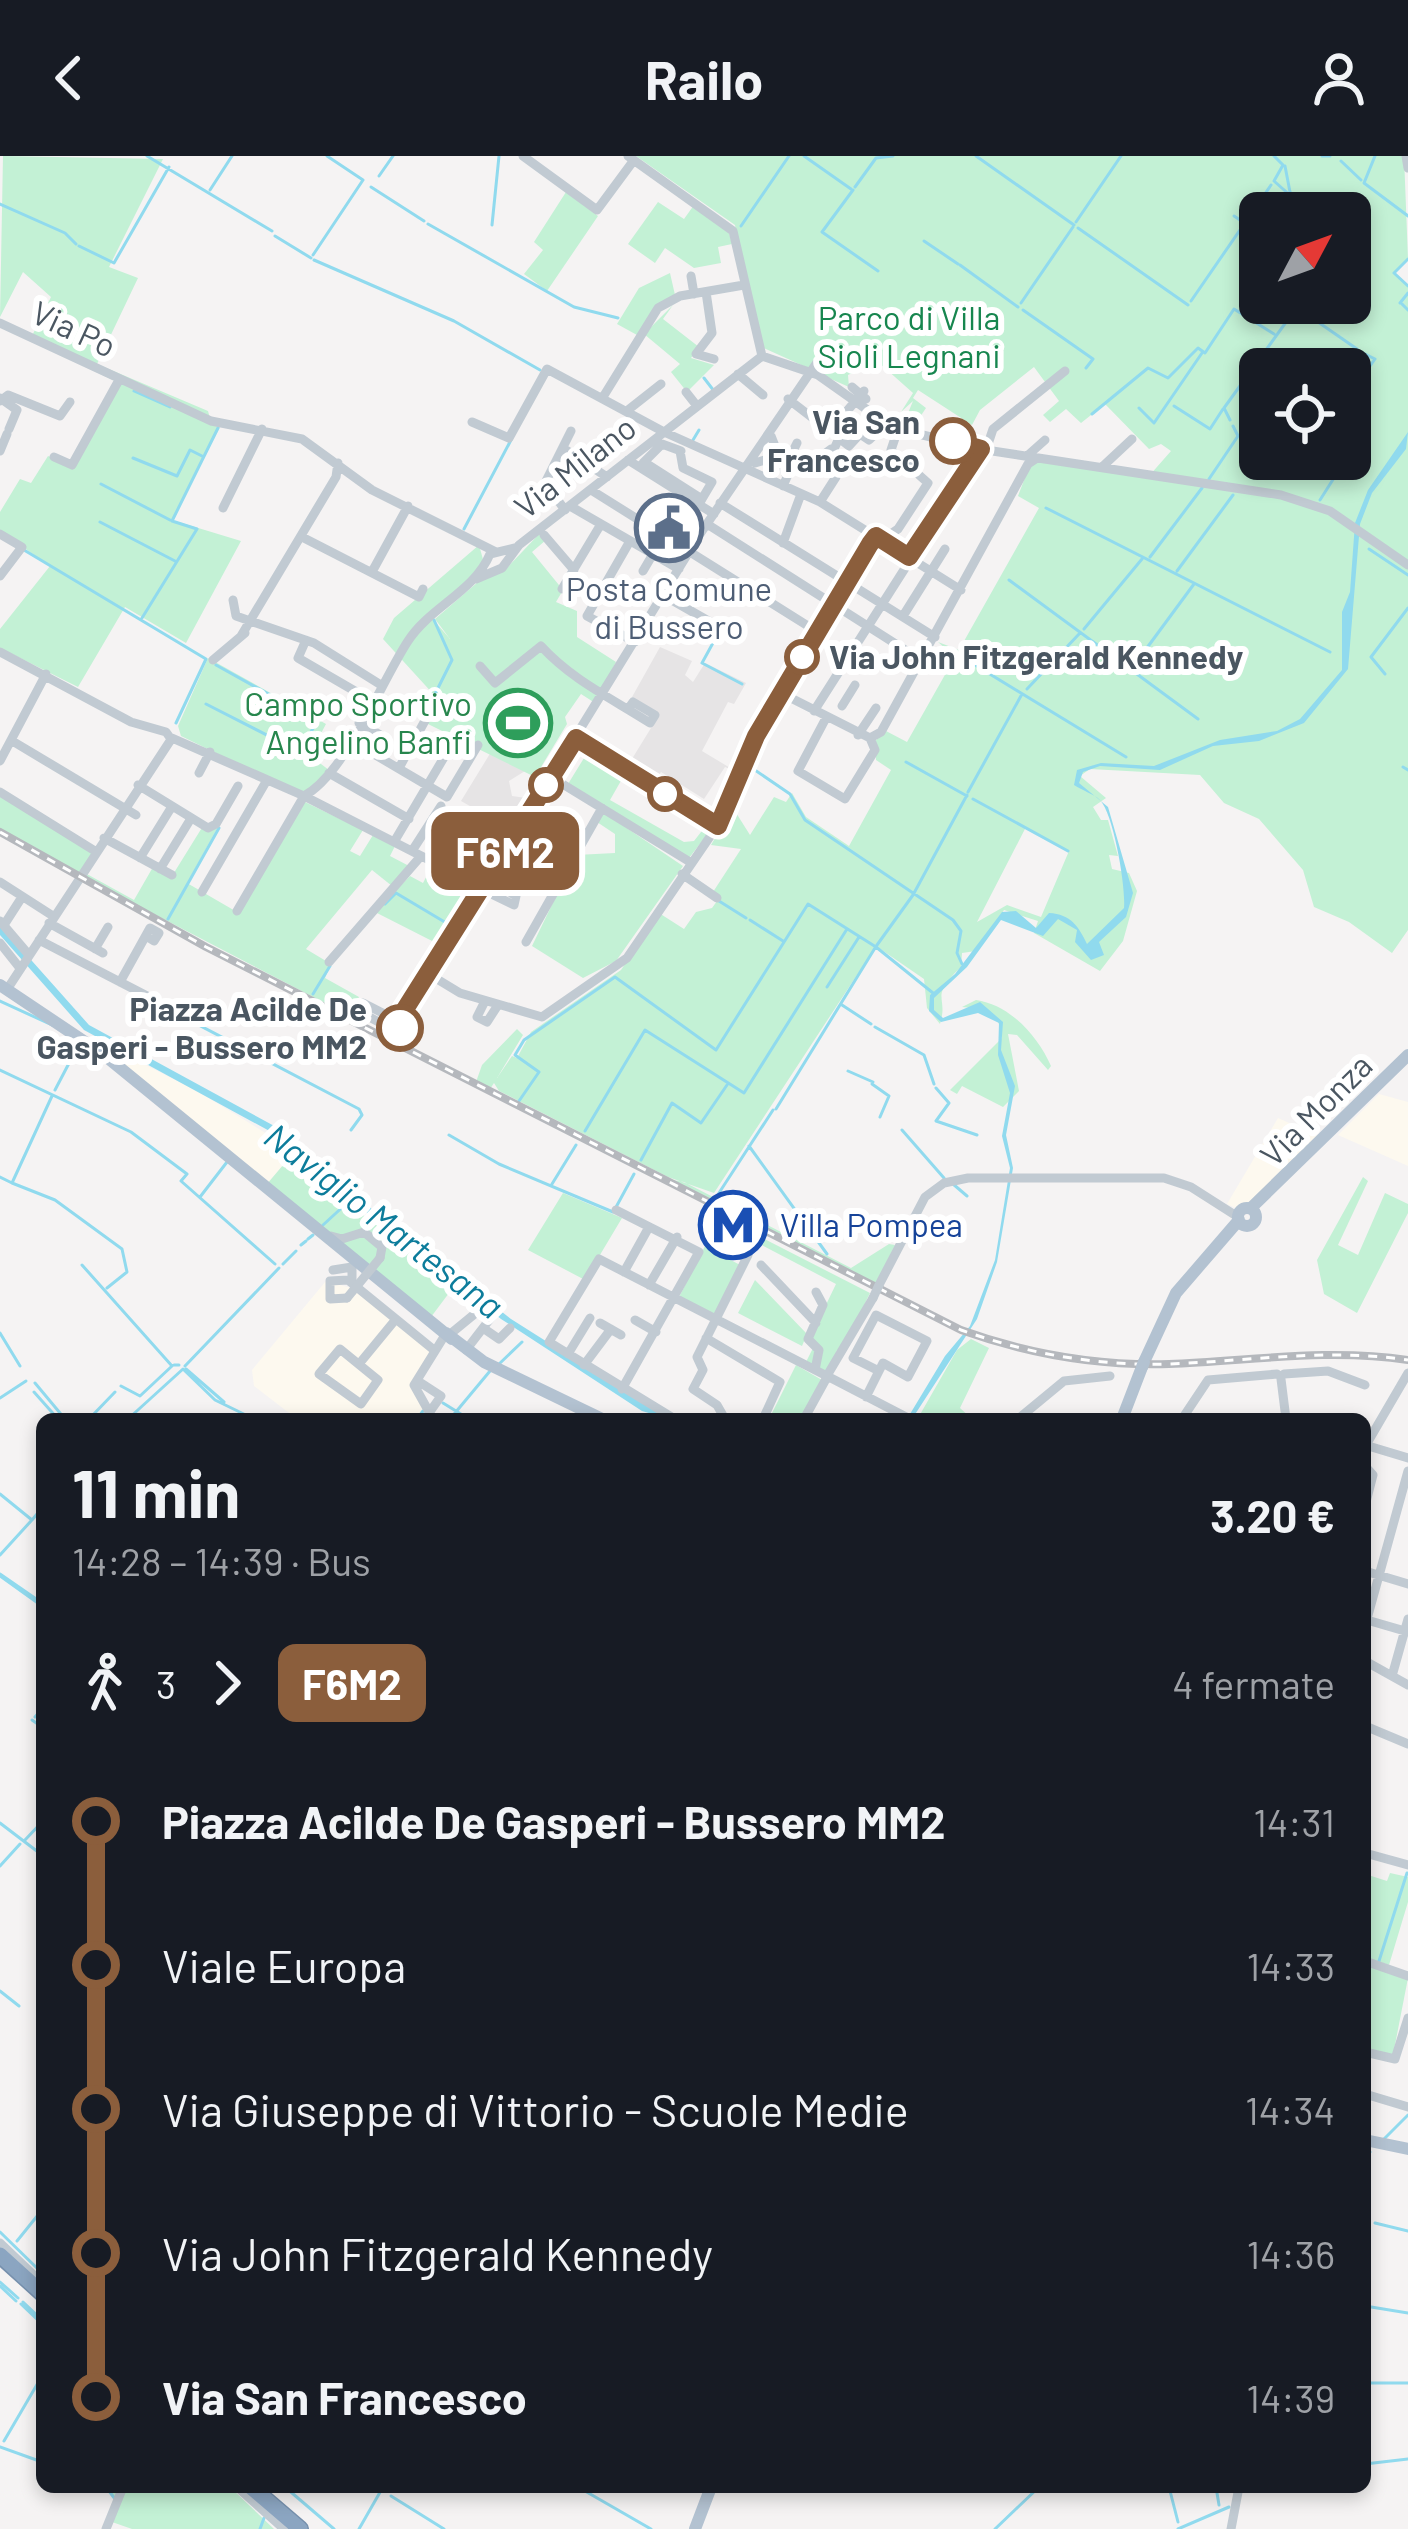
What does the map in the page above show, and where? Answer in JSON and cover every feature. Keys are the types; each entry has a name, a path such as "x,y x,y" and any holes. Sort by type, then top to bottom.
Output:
{"highway":[{"path":"0,2260 36,2292"},
{"path":"258,2493 300,2529"},
{"path":"268,2493 309,2529"}],"main road":[{"path":"4,987 113,1061 318,1228 371,1265 466,1350 589,1413"},
{"name":"Via Monza","path":"1124,1413 1177,1292 1244,1215 1408,1055"},
{"path":"1371,2140 1407,2148"},
{"path":"694,2529 709,2493"}],"street":[{"path":"524,156 596,210 631,158 734,231 762,356 814,366 859,395 885,425 1025,458 1286,497 1349,523 1408,565"},
{"path":"541,169 551,156"},
{"path":"1406,156 1408,168"},
{"path":"691,276 712,332 696,354 714,359"},
{"path":"603,397 656,310 700,293 744,285"},
{"name":"Via Po","path":"0,338 3,325 212,422 299,438 341,471 476,542 495,560"},
{"name":"Via Milano","path":"495,560 572,509 762,356"},
{"path":"397,1019 486,886 717,508 743,468 757,459 788,399 814,366"},
{"path":"472,422 508,439 545,370 628,410 688,452 712,482 675,542"},
{"path":"814,711 993,429 1065,371"},
{"path":"738,374 763,395"},
{"name":"Via Po","path":"54,457 72,466 118,380"},
{"path":"628,410 661,384"},
{"path":"686,392 697,406"},
{"path":"0,451 17,410 0,400 8,394 60,416 70,402"},
{"path":"828,431 859,395"},
{"path":"788,399 849,446 860,434 869,440 885,425"},
{"path":"223,508 262,429"},
{"path":"427,973 485,1001 541,1017 622,965 718,826 781,693 842,581 879,538 898,529 928,480 894,455 890,446 898,429"},
{"path":"571,431 545,483 572,509 679,569"},
{"path":"820,502 832,469 828,431"},
{"path":"662,477 709,435"},
{"path":"771,436 785,481"},
{"path":"1102,467 1132,439"},
{"path":"864,737 881,732 1022,480 1025,458 1045,440"},
{"path":"757,459 778,458 799,443 849,485"},
{"path":"641,465 662,444 785,481 961,590"},
{"path":"562,448 607,477"},
{"path":"815,454 831,449"},
{"path":"628,460 700,503 783,543 935,637"},
{"path":"213,660 254,620 341,471"},
{"path":"591,490 816,631"},
{"path":"783,543 801,494"},
{"path":"374,570 408,506"},
{"path":"562,589 601,524"},
{"path":"707,524 921,660"},
{"path":"0,534 22,547 0,576"},
{"path":"544,535 574,570"},
{"path":"302,537 405,589"},
{"path":"630,541 586,616 635,642"},
{"path":"903,616 945,548"},
{"path":"643,571 652,554"},
{"path":"237,911 308,797 350,740 412,634 495,560"},
{"path":"663,595 719,627"},
{"path":"233,600 236,616 305,640 383,682"},
{"path":"305,640 298,658 372,701"},
{"path":"480,666 495,682 542,646 563,670 628,709"},
{"path":"0,652 155,729 168,741 210,752 486,886"},
{"path":"0,761 46,674"},
{"path":"830,686 845,701 855,685"},
{"path":"781,693 864,737 874,750 845,799 798,771 826,718"},
{"path":"864,737 876,708"},
{"path":"399,768 427,717"},
{"path":"359,723 382,736"},
{"path":"394,842 456,737"},
{"path":"576,738 718,826"},
{"path":"350,740 430,786 444,801"},
{"path":"4,987 168,741"},
{"path":"14,742 136,815"},
{"path":"329,962 417,854 478,746"},
{"path":"199,773 210,752"},
{"path":"329,773 409,819"},
{"path":"551,777 690,862"},
{"path":"202,892 267,780"},
{"path":"138,785 190,820 214,826 238,786"},
{"path":"674,799 683,786"},
{"path":"0,792 95,851"},
{"path":"140,858 171,808"},
{"path":"526,941 602,808"},
{"path":"160,869 190,820"},
{"path":"104,838 172,875"},
{"path":"682,874 718,898"},
{"path":"0,882 99,951 108,927"},
{"path":"22,897 2,923 24,961"},
{"path":"120,982 146,935"},
{"path":"39,940 151,998"},
{"path":"0,943 24,961"},
{"path":"485,1001 477,1017 487,1022 498,1005"},
{"path":"807,1413 930,1191 956,1180 1164,1178 1244,1215"},
{"path":"616,1210 696,1247 699,1255 622,1389"},
{"path":"624,1272 649,1227"},
{"path":"318,1228 338,1239 362,1232 378,1242 371,1265 347,1298 332,1301 326,1288 335,1278 351,1282 396,1319 434,1350"},
{"path":"351,1234 349,1249 371,1265 400,1301 396,1319"},
{"path":"649,1286 677,1238"},
{"path":"721,1413 693,1389 703,1370 697,1358 748,1255"},
{"path":"664,1413 549,1342 599,1259 898,1413"},
{"path":"761,1265 816,1323"},
{"path":"333,1270 351,1267 351,1282"},
{"path":"816,1292 823,1303 808,1339 842,1354"},
{"path":"429,1413 414,1385 434,1350 477,1312"},
{"path":"359,1364 396,1319 407,1313 425,1317"},
{"path":"466,1350 493,1315"},
{"path":"866,1396 879,1371 883,1363 908,1377 927,1341 876,1315 853,1358 879,1371"},
{"path":"635,1320 656,1332"},
{"path":"568,1354 605,1326 584,1365"},
{"path":"482,1328 496,1338"},
{"path":"480,1359 510,1328"},
{"path":"706,1338 780,1382 766,1413"},
{"path":"817,1343 825,1375"},
{"path":"337,1349 359,1364 378,1381 360,1405 319,1373 337,1349"},
{"path":"1186,1413 1208,1380 1328,1371 1364,1385"},
{"path":"1371,1435 1408,1373"},
{"path":"1280,1375 1285,1413"},
{"path":"1029,1413 1066,1379 1111,1376"},
{"path":"421,1383 441,1396 432,1413"},
{"path":"1371,1447 1408,1458"},
{"path":"1371,1603 1408,1472"},
{"path":"1371,1573 1408,1583"},
{"path":"1392,1676 1408,1619"},
{"path":"1371,1624 1406,1632"},
{"path":"1371,1664 1408,1685"},
{"path":"1371,1728 1407,1742"},
{"path":"1371,1855 1408,1865"},
{"path":"1371,1963 1408,1976"},
{"path":"1371,2053 1396,2059 1408,2018"},
{"path":"1371,2095 1408,2104"},
{"path":"1371,2151 1407,2148"},
{"path":"0,2243 36,2277"},
{"path":"106,2529 121,2493"},
{"path":"244,2493 284,2529"},
{"path":"1231,2529 1238,2493"}],"shaded area":[{"path":"660,647 692,661 685,675 693,682 705,663 746,683 734,704 728,702 702,751 737,772 725,767 704,799 661,772 653,783 627,767 659,715 632,697"},
{"path":"491,752 525,771 509,781 512,796 526,798 507,827 461,801"},
{"path":"116,1050 197,1091 295,1151 267,1184 112,1055"},
{"path":"1379,1094 1408,1102 1408,1166 1338,1135"},
{"path":"1278,1118 1323,1138 1249,1205 1238,1209 1227,1204"},
{"path":"326,1281 358,1290 431,1350 413,1385 421,1413 289,1413 254,1386 252,1370"}],"green space":[{"path":"3,156 163,159 109,267 138,278 97,364 208,411 211,422 221,425 172,520 241,541 186,643 125,607 78,687 0,648 0,629 50,566 0,531 0,512 20,479 31,483 48,456 72,466 119,383 30,340 51,297 23,272 0,317"},
{"name":"Parco di Villa Sioli Legnani","path":"636,156 1404,156 1408,259 1395,273 1408,287 1408,930 1392,953 1349,922 1314,907 1303,870 1259,819 1224,803 1200,775 1090,769 1080,776 1106,798 1093,807 1101,820 1108,820 1118,856 1109,855 1112,869 1129,873 1137,891 1123,941 1100,971 1034,933 1038,921 1004,910 976,951 962,953 961,967 942,991 940,1024 927,1008 924,979 876,946 714,1193 668,1177 499,1091 494,1083 490,1089 476,1082 482,1065 517,1029 523,1035 497,1078 512,1056 517,1058 531,1032 621,970 659,913 684,929 696,912 712,908 720,897 713,892 741,849 711,845 733,808 750,835 774,797 786,802 792,793 806,817 849,846 891,770 876,760 875,741 886,731 907,742 955,657 938,642 959,650 1039,508 1018,496 1029,467 1038,462 1149,476 1171,451 1161,444 1149,449 1105,404 1081,423 1066,409 1050,422 1043,415 1059,401 1034,367 980,410 972,425 918,390 913,398 926,408 920,417 908,413 913,401 901,412 913,393 877,361 848,375 849,387 822,375 825,362 820,357 808,368 757,345 735,225","holes":["1026,827 1069,851 1041,917 1007,905 977,922"]},
{"path":"566,192 598,216 547,291 524,274 543,250 534,242"},
{"path":"658,202 684,219 694,205 729,233 732,244 718,247 721,263 694,268 665,248 655,263 628,244"},
{"path":"670,273 675,295 637,335 617,324 639,288"},
{"path":"673,305 663,319 699,347 691,358 714,365 687,392 671,372 680,364 644,334"},
{"path":"541,532 546,540 532,552 563,590 556,602 577,611 577,637 616,662 595,703 581,694 535,777 428,724 425,715 435,696 383,639 394,618 479,545 484,563 431,617 450,639 435,619 486,575 505,570"},
{"path":"208,658 326,724 318,739 327,744 317,761 329,770 310,790 298,793 181,736 178,726"},
{"path":"578,742 626,772 610,800 684,842 694,841 708,823 713,827 689,858 568,784 584,758 573,751"},
{"path":"0,794 94,852 78,874 0,831"},
{"path":"305,802 363,830 350,851 360,856 373,835 395,846 390,856 411,867 392,886 372,870 306,949 331,964 325,978 359,997 350,1015 365,1024 83,877 85,873 134,900 153,867 172,876 203,826 218,827 187,883 237,912"},
{"path":"603,812 683,866 616,961 583,978 532,946 576,855 615,853 615,834 597,822"},
{"path":"433,864 473,886 436,943 375,912 410,876 423,883"},
{"path":"976,1000 1001,1008 1022,1024 1051,1066 1048,1070 1017,1035 1008,1034 1019,1091 1003,1107 962,1086 957,1094 950,1090 1002,1038 990,1014 962,1007"},
{"path":"295,1151 354,1208 455,1285 431,1317 267,1184"},
{"path":"1363,1177 1368,1181 1338,1245 1358,1255 1385,1193 1408,1204 1408,1213 1357,1313 1324,1294 1317,1260"},
{"path":"667,1179 684,1182 851,1268 889,1244 895,1245 875,1286"},
{"path":"563,1193 622,1218 585,1280 528,1250"},
{"path":"737,1225 870,1293 842,1351 837,1350 829,1379 804,1366 816,1342 810,1338 836,1284 756,1242 751,1251 737,1244"},
{"path":"705,1246 740,1265 714,1318 678,1299"},
{"path":"755,1280 807,1334 802,1346 738,1313"},
{"path":"971,1339 989,1348 960,1408 965,1413 921,1413 957,1350"},
{"path":"796,1365 822,1380 805,1413 772,1413"},
{"path":"1390,1873 1408,1877 1408,1902 1389,1965 1371,1959 1371,1876 1387,1881"},
{"path":"1371,1966 1408,1978 1393,2055 1371,2051"},
{"path":"111,2493 236,2493 274,2529 132,2529 112,2522 118,2505"}],"water":[{"path":"1408,432 1406,449 1372,493 1360,524 1348,669 1304,723 1259,741 1213,746 1160,770 1100,766 1083,772 1079,783 1095,796 1074,785 1077,770 1101,763 1154,766 1220,740 1277,731 1300,719 1342,670 1342,612 1350,592 1355,523 1368,490"},
{"path":"1101,801 1108,807 1133,893 1126,917 1099,942 1104,955 1091,960 1075,942 1077,930 1058,919 1043,936 1001,920 967,967 934,998 934,1010 943,1018 980,1002 1003,1022 1001,1050 1015,1086 1006,1135 1013,1168 997,1262 977,1319 916,1413 911,1413 945,1356 970,1326 995,1260 1010,1168 1002,1136 1010,1093 998,1055 999,1023 978,1013 941,1022 929,1011 930,995 955,974 1002,912 1016,911 1036,928 1049,913 1063,916 1077,927 1087,944 1124,908 1118,852"},
{"name":"Naviglio Martesana","path":"0,925 89,1025 289,1134 374,1211 511,1319 660,1413 642,1411 501,1319 369,1215 286,1140 84,1030 0,935"}],"waterway":[{"path":"147,156 272,231"},
{"path":"210,190 232,156"},
{"path":"313,255 363,180 327,156"},
{"path":"379,176 393,156"},
{"path":"492,225 499,156"},
{"path":"741,226 789,156"},
{"path":"804,156 851,189"},
{"path":"855,187 876,158 893,156"},
{"path":"976,156 1074,225"},
{"path":"1076,222 1121,156"},
{"path":"1274,156 1283,165 1274,181 1286,192"},
{"path":"1322,156 1330,156"},
{"path":"1375,156 1364,183 1408,216"},
{"path":"1341,161 1361,180"},
{"path":"1285,166 1290,192"},
{"path":"79,246 114,263 169,167"},
{"path":"1191,301 1271,185"},
{"path":"371,187 424,221"},
{"path":"853,190 822,232 878,271"},
{"path":"0,204 65,233 76,244"},
{"path":"1234,216 1239,219"},
{"path":"428,224 574,307 618,318"},
{"path":"1021,303 1073,227"},
{"path":"1078,228 1188,305"},
{"path":"275,236 311,258"},
{"path":"924,241 958,264"},
{"path":"1408,259 1394,273 1408,286"},
{"path":"314,260 454,321 540,370"},
{"path":"960,265 1018,307"},
{"path":"1400,303 1408,293"},
{"path":"1402,304 1408,310"},
{"path":"1092,414 1148,368 1168,378 1198,348 1205,353 1234,309 1274,334"},
{"path":"1023,310 1093,359 1086,368"},
{"path":"1230,420 1224,408 1285,324"},
{"path":"1321,324 1356,348"},
{"path":"1139,408 1154,423 1202,353"},
{"path":"1371,357 1375,359 1371,365"},
{"path":"704,378 714,391"},
{"path":"134,391 170,407"},
{"path":"1174,406 1210,429 1223,409"},
{"path":"1209,479 1238,436 1233,426"},
{"path":"142,618 197,529 172,521 218,428"},
{"path":"693,440 699,430"},
{"path":"464,529 511,440"},
{"path":"133,458 177,476 190,450 202,456"},
{"path":"1320,500 1333,480"},
{"path":"101,484 170,520"},
{"path":"1150,557 1202,488"},
{"path":"1177,571 1233,495"},
{"path":"1046,508 1330,652"},
{"path":"100,522 175,561"},
{"path":"1369,549 1408,575"},
{"path":"24,550 206,659 176,723"},
{"path":"1084,629 1142,559"},
{"path":"1009,580 1198,719"},
{"path":"1138,660 1194,584"},
{"path":"1385,674 1371,657 1408,608"},
{"path":"425,714 452,660 434,620"},
{"path":"719,632 702,663 742,684"},
{"path":"1027,689 1080,633"},
{"path":"957,654 1126,757"},
{"path":"206,704 300,752 317,721 216,665"},
{"path":"968,792 1022,694"},
{"path":"906,762 967,796"},
{"path":"749,766 790,794 805,820 953,920 961,931 957,953 962,964"},
{"path":"1403,767 1408,770"},
{"path":"877,945 913,895 967,795"},
{"path":"973,799 1068,851"},
{"path":"168,919 219,828"},
{"path":"385,904 396,893 448,924"},
{"path":"719,901 746,918"},
{"path":"519,1101 539,1072 515,1055 524,1040 615,977 716,1050 808,904 876,947 933,993"},
{"path":"750,920 783,941"},
{"path":"585,1131 645,1030 744,1093 847,929"},
{"path":"827,987 859,937"},
{"path":"776,1109 875,948"},
{"path":"313,994 330,966"},
{"path":"151,1000 359,1109 362,1115 351,1130"},
{"path":"0,1001 52,1025"},
{"path":"842,1005 871,1024"},
{"path":"875,1027 924,1055 934,1084"},
{"path":"55,1090 78,1046"},
{"path":"0,1070 131,1132 187,1174 181,1181 275,1264"},
{"path":"848,1071 873,1082"},
{"path":"872,1084 889,1096 880,1117"},
{"path":"641,1160 672,1103 701,1123 727,1085"},
{"path":"936,1088 949,1103 936,1121 977,1135"},
{"path":"0,1177 12,1183 52,1096"},
{"path":"717,1196 773,1110"},
{"path":"902,1130 944,1178"},
{"path":"449,1135 499,1164 613,1212"},
{"path":"552,1184 576,1145"},
{"path":"749,1146 827,1254"},
{"path":"200,1197 227,1162"},
{"path":"615,1209 634,1174"},
{"path":"12,1183 55,1200 122,1249 127,1272 107,1288"},
{"path":"953,1184 967,1196"},
{"name":"Naviglio Martesana","path":"323,1225 347,1203"},
{"path":"308,1239 313,1235"},
{"path":"301,1245 306,1241"},
{"path":"283,1264 296,1251"},
{"path":"82,1265 172,1366 140,1396 121,1386"},
{"path":"185,1366 279,1268"},
{"path":"0,1333 20,1366"},
{"path":"498,1365 522,1342"},
{"path":"174,1365 179,1365"},
{"path":"135,1413 183,1369 215,1400 242,1413"},
{"path":"186,1369 224,1402"},
{"path":"455,1413 490,1371"},
{"path":"0,1398 26,1381"},
{"path":"35,1383 60,1413"},
{"path":"34,1392 53,1413"},
{"path":"95,1413 115,1392"},
{"path":"443,1403 459,1413"},
{"path":"0,1494 32,1520 36,1515"},
{"path":"0,1555 31,1521"},
{"path":"0,1574 36,1599"},
{"path":"0,1576 36,1602"},
{"path":"32,1720 36,1723"},
{"path":"0,1823 36,1850"},
{"path":"25,1840 36,1828"},
{"path":"0,1866 20,1844"},
{"path":"1379,1961 1407,1873"},
{"path":"0,1991 19,2006"},
{"path":"1384,2139 1408,2115"},
{"path":"17,2241 36,2217"},
{"path":"1375,2223 1408,2231"},
{"path":"0,2232 36,2267"},
{"path":"0,2282 18,2298"},
{"path":"0,2286 16,2301"},
{"path":"23,2302 36,2314"},
{"path":"21,2304 36,2318"},
{"path":"1371,2307 1408,2313"},
{"path":"1371,2383 1408,2383"},
{"path":"4,2441 36,2386"},
{"path":"0,2447 36,2460"},
{"path":"1371,2463 1408,2459"},
{"path":"110,2493 115,2499"},
{"path":"292,2493 334,2529"},
{"path":"359,2529 380,2493"},
{"path":"588,2493 651,2529"},
{"path":"995,2529 1033,2493"},
{"path":"1171,2493 1178,2522"},
{"path":"1217,2493 1219,2505"},
{"path":"391,2496 444,2529"},
{"path":"1178,2529 1229,2507"},
{"path":"260,2529 264,2518"}],"railway":[{"path":"0,832 206,947 961,1330 1038,1352 1116,1363 1318,1355 1408,1360"}],"bus line":[{"name":"F6M2","path":"400,1028 402,1014 576,738 718,826 756,736 870,544 876,536 909,557 981,449 953,441"}],"place":[{"name":"Via San Francesco","path":"953,441"},
{"name":"Posta Comune di Bussero","path":"669,528"},
{"name":"Via John Fitzgerald Kennedy","path":"802,657"},
{"name":"Campo Sportivo Angelino Banfi","path":"518,723"},
{"name":"Piazza Acilde De Gasperi - Bussero MM2","path":"400,1028"},
{"name":"Villa Pompea","path":"733,1225"}]}
